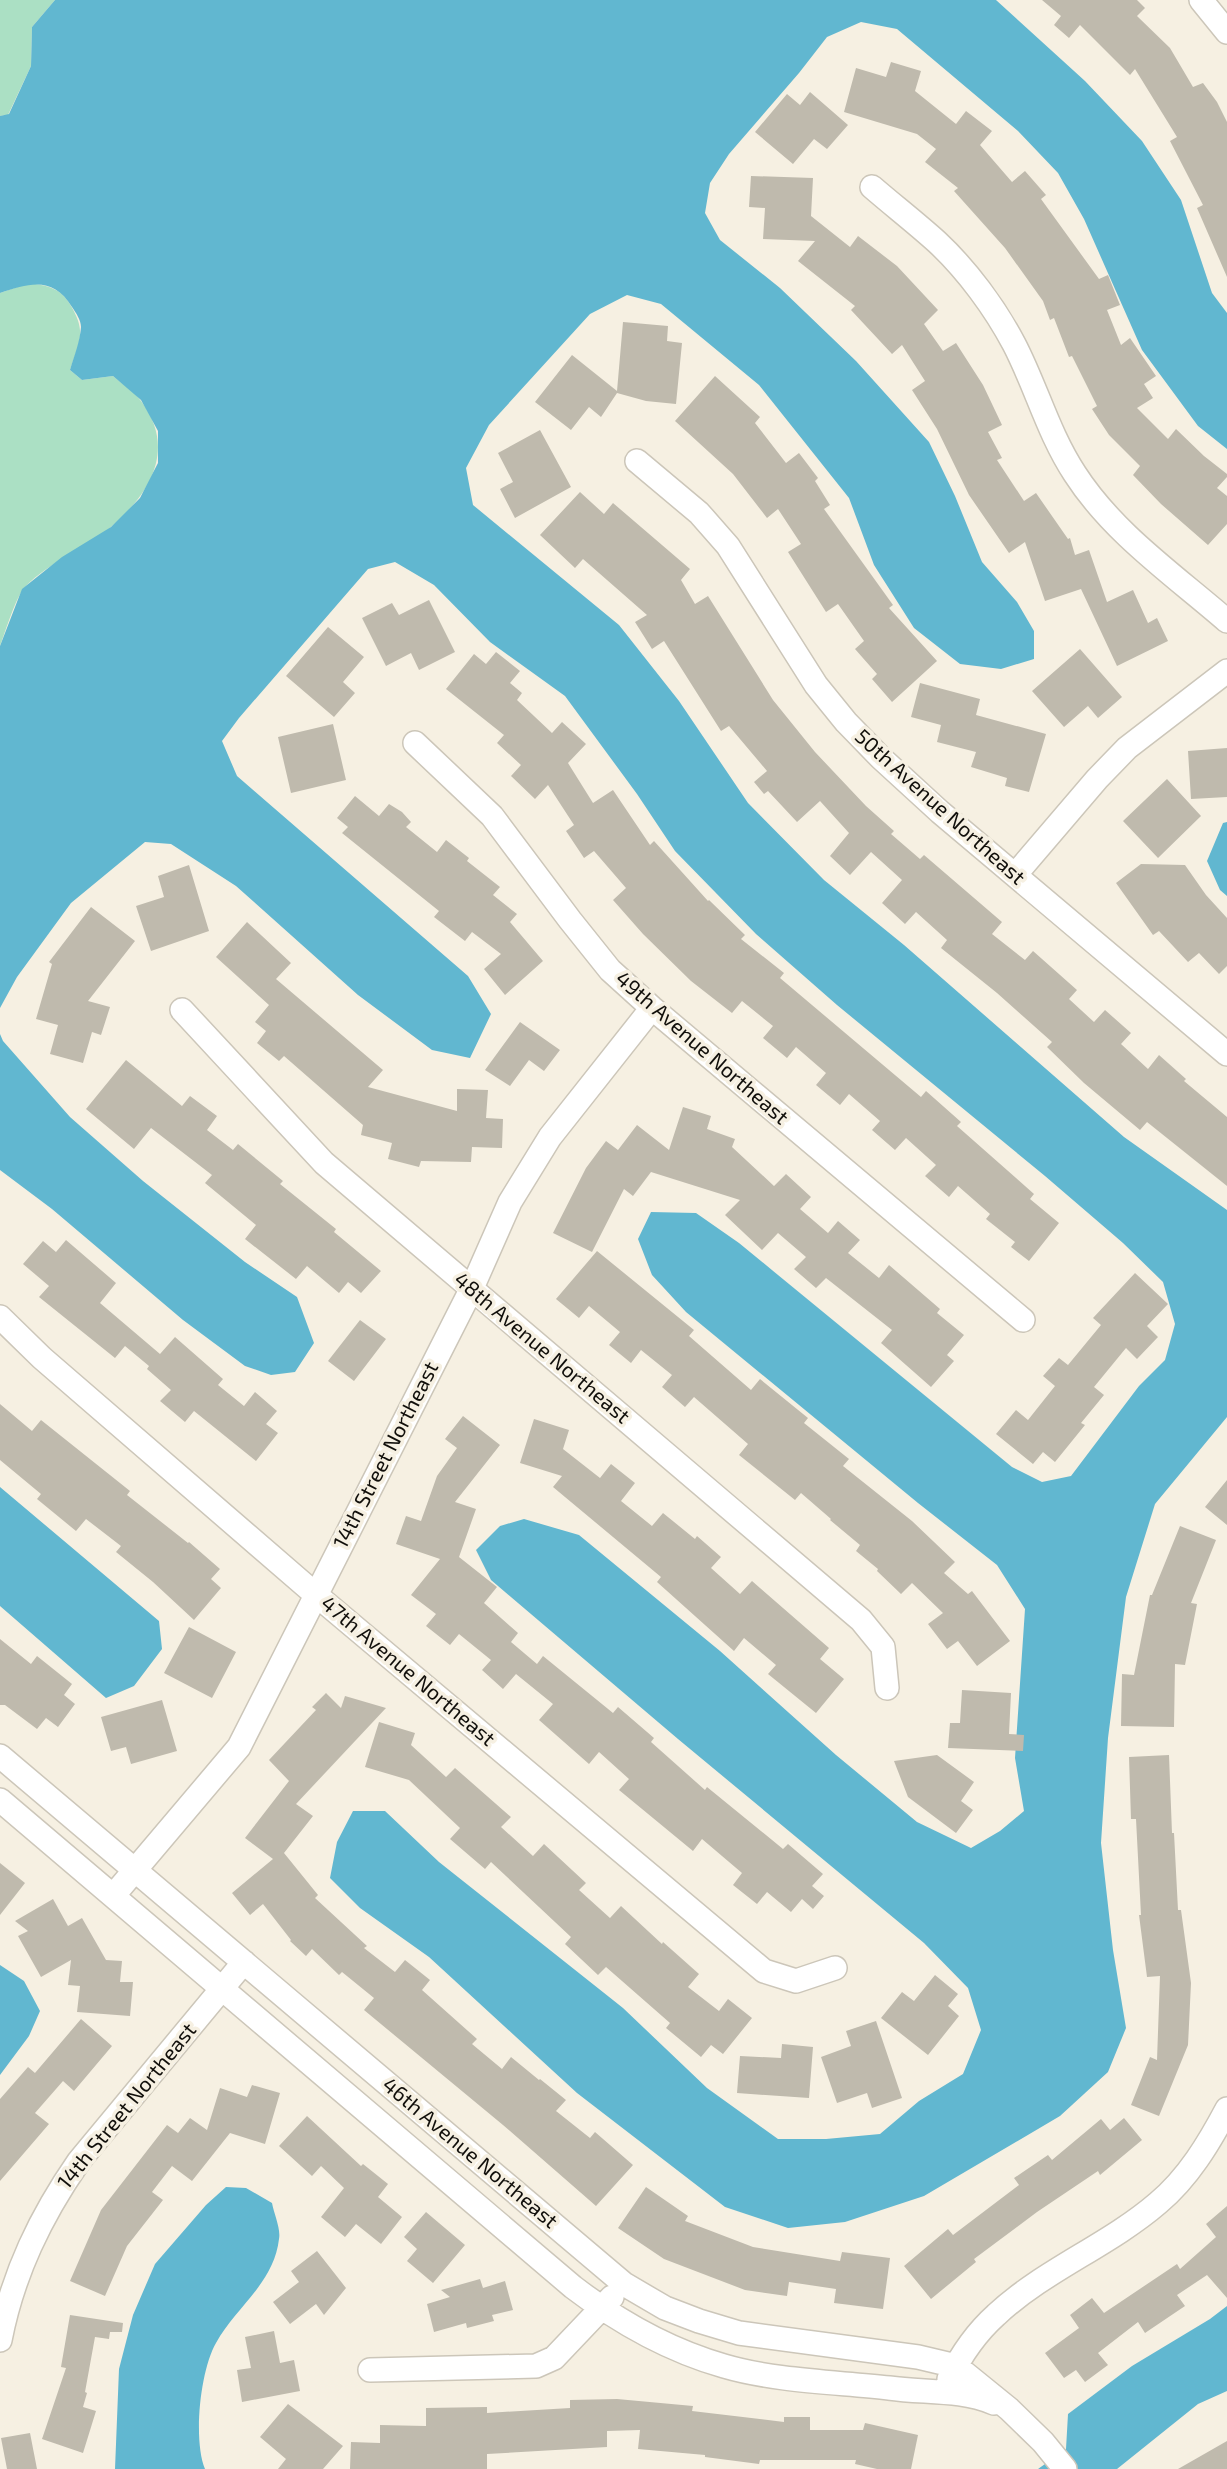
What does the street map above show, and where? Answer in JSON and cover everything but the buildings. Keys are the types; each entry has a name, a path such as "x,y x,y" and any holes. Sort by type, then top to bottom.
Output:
{"street":[{"path":"1201,0 1227,32"},
{"path":"872,187 939,244 989,305 1014,344 1057,443 1095,502 1131,539 1227,621"},
{"name":"50th Avenue Northeast","path":"637,461 699,513 728,546 816,685 846,722 890,767 1227,1054"},
{"path":"1015,875 1127,748 1227,671"},
{"name":"49th Avenue Northeast","path":"415,743 492,816 610,970 1023,1320"},
{"name":"14th Street Northeast","path":"113,1896 239,1747 472,1288 510,1202 550,1137 652,1008"},
{"name":"48th Avenue Northeast","path":"182,1010 324,1163 861,1620 883,1647 887,1688"},
{"name":"47th Avenue Northeast","path":"0,1318 42,1358 315,1594 764,1971 796,1981 835,1968"},
{"name":"46th Avenue Northeast","path":"0,1756 624,2284 665,2308 739,2333 893,2353 956,2366 1009,2409 1043,2442 1065,2469"},
{"name":"46th Avenue Northeast","path":"0,1800 600,2308 634,2330 677,2351 726,2367 772,2376 969,2394 1009,2409"},
{"name":"14th Street Northeast","path":"0,2340 21,2263 59,2189 79,2161 244,1962"},
{"path":"943,2392 956,2366 995,2315 1032,2287 1158,2203 1176,2186 1196,2160 1227,2109"},
{"path":"370,2370 536,2366 554,2358 624,2284"}],"green space":[{"path":"0,0 55,0 32,27 31,66 8,115 0,116"},
{"path":"29,283 59,292 76,315 80,338 70,370 82,380 113,376 135,394 151,418 157,435 158,452 148,484 126,513 102,534 45,570 25,587 14,606 0,646 0,293"}],"water":[{"path":"55,0 996,0 1085,81 1142,141 1181,200 1212,293 1227,313 1227,449 1198,426 1142,350 1084,219 1058,173 1018,131 897,29 861,22 827,37 729,154 710,183 705,213 720,240 780,288 856,361 929,442 982,562 1017,602 1034,631 1034,659 1001,669 960,664 914,628 874,565 849,498 759,385 661,304 627,295 590,314 489,425 466,468 473,505 619,625 679,701 748,803 824,880 904,945 1124,1137 1227,1210 1227,1417 1155,1504 1126,1597 1108,1738 1101,1843 1113,1950 1126,2028 1108,2072 1060,2116 924,2196 845,2222 788,2228 725,2207 577,2093 429,1957 360,1908 330,1878 337,1842 353,1811 385,1811 439,1862 623,2008 707,2088 778,2139 826,2139 880,2134 919,2101 963,2074 981,2030 968,1988 924,1943 491,1580 476,1550 500,1526 524,1519 579,1535 720,1651 836,1755 917,1822 971,1848 1000,1831 1024,1811 1015,1758 1025,1609 997,1565 686,1312 652,1275 638,1239 651,1212 696,1213 739,1243 1012,1467 1042,1482 1071,1476 1139,1386 1165,1360 1175,1324 1163,1282 1123,1243 1045,1176 837,1005 756,934 675,851 565,696 490,642 434,585 395,562 368,569 222,741 237,776 468,976 491,1014 470,1058 432,1050 358,995 236,886 171,844 145,842 71,903 17,977 0,1008 0,646 22,589 62,557 111,527 140,498 158,463 158,431 141,400 113,376 82,380 70,370 81,327 65,297 49,286 40,285 0,293 0,116 9,114 31,66 32,27"},
{"path":"1227,822 1227,896 1220,890 1207,861 1223,823"},
{"path":"0,1034 3,1041 70,1117 143,1181 245,1262 297,1297 314,1343 295,1372 271,1375 245,1366 183,1320 52,1209 0,1170"},
{"path":"0,1487 159,1621 162,1649 134,1686 106,1698 0,1606"},
{"path":"0,1965 24,1981 40,2011 29,2036 0,2075"},
{"path":"226,2187 246,2188 272,2203 279,2235 276,2255 270,2269 224,2330 210,2355 202,2388 199,2424 201,2456 205,2469 115,2469 119,2369 133,2315 155,2264 206,2205"},
{"path":"1227,2306 1227,2391 1198,2404 1117,2469 1038,2469 1066,2449 1068,2414 1132,2366"}]}
